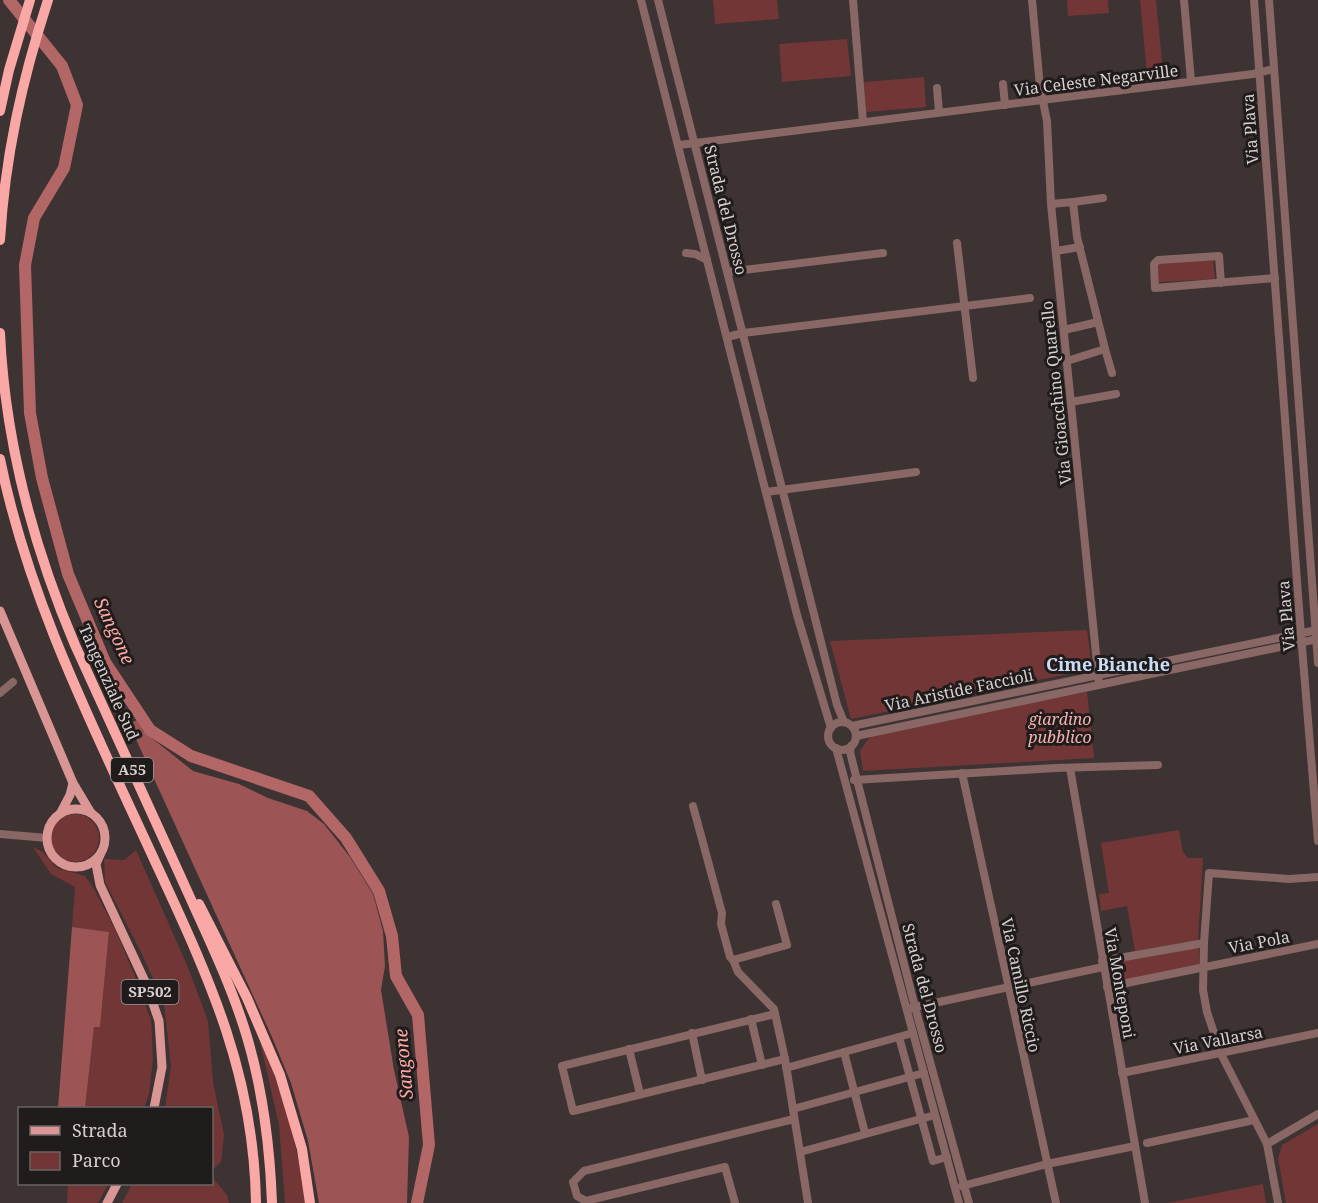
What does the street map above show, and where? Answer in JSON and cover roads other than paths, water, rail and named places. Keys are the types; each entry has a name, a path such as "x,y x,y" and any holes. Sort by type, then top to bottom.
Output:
{"highway":[{"path":"0,111 9,70 30,0"},
{"path":"0,240 7,164 22,86 48,0"},
{"name":"Tangenziale Sud","path":"0,333 4,388 28,513 44,564 75,645 228,982 247,1038 261,1097 272,1203"},
{"name":"Tangenziale Sud","path":"0,459 14,521 44,613 221,1010 239,1071 246,1106 256,1203"},
{"path":"174,862 208,919 272,1054 302,1149 310,1203"}],"main road":[{"name":"SP502","path":"0,611 73,783 91,813 98,819 105,835 105,844 96,864 100,885 147,986 159,1021 162,1067 154,1107"},
{"path":"47,838 50,824 60,814 70,795 73,783"},
{"path":"60,814 75,809 91,813"},
{"name":"SP502","path":"47,838 48,847 53,855 67,866 89,873 100,885"},
{"path":"76,867 90,864 100,855"},
{"path":"107,1202 116,1185"}],"street":[{"name":"Strada del Drosso","path":"641,0 797,615 831,728"},
{"name":"Strada del Drosso","path":"658,0 837,705 848,724"},
{"path":"853,0 863,122"},
{"name":"Via Gioacchino Quarello","path":"1032,0 1042,100 1047,121 1051,204 1099,684"},
{"name":"Via Celeste Negarville","path":"1184,0 1191,81"},
{"name":"Via Plava","path":"1254,0 1301,639 1314,742 1318,841"},
{"name":"Via Plava","path":"1269,0 1318,663"},
{"path":"650,37 666,33"},
{"path":"1258,59 1274,58"},
{"name":"Via Celeste Negarville","path":"679,145 1260,73 1274,69"},
{"name":"Via Celeste Negarville","path":"1002,84 1005,105"},
{"path":"937,88 939,112"},
{"path":"666,98 682,94"},
{"path":"1051,204 1103,198"},
{"path":"1073,202 1080,247 1112,373"},
{"name":"Strada del Drosso","path":"702,238 686,254 695,254 707,260"},
{"path":"957,243 973,378"},
{"path":"1056,251 1080,247"},
{"path":"728,272 882,253"},
{"path":"1221,283 1219,256 1158,260 1154,264 1155,288 1221,283 1275,278"},
{"path":"727,337 743,333 963,308 1030,298"},
{"path":"1064,330 1098,322"},
{"path":"1066,361 1105,349"},
{"path":"1282,376 1296,374"},
{"path":"1283,390 1298,389"},
{"path":"1071,402 1116,394"},
{"path":"766,492 916,472"},
{"path":"783,557 799,553"},
{"name":"Via Aristide Faccioli","path":"856,736 1317,635"},
{"name":"Via Aristide Faccioli","path":"848,724 1097,675 1301,639"},
{"path":"0,693 13,682"},
{"path":"837,723 848,724 856,736 851,746 844,749 836,748 829,739 831,728 837,723"},
{"name":"Strada del Drosso","path":"851,746 850,752 914,1033 959,1203"},
{"name":"Strada del Drosso","path":"836,748 910,1008 969,1203"},
{"path":"845,780 1158,765"},
{"name":"Via Monteponi","path":"1070,768 1145,1203"},
{"name":"Via Camillo Riccio","path":"962,773 1056,1203"},
{"path":"693,806 722,913 722,929 730,957 738,972 766,1002 773,1006 808,1203"},
{"path":"0,834 47,838"},
{"path":"1278,1203 1267,1144 1221,1054 1206,1012 1203,990 1204,943 1209,873 1289,879 1318,877"},
{"path":"733,960 787,945 776,904"},
{"path":"910,1008 1204,943"},
{"name":"Via Pola","path":"1107,987 1318,944"},
{"path":"640,1094 629,1049 775,1014"},
{"path":"751,1019 762,1065"},
{"path":"692,1033 702,1080"},
{"name":"Strada del Drosso","path":"629,1049 562,1066 573,1111 762,1065 776,1062 785,1064 844,1052 914,1033"},
{"name":"Via Vallarsa","path":"1122,1073 1318,1034"},
{"path":"899,1037 933,1161 947,1157"},
{"path":"844,1052 865,1133"},
{"name":"Strada del Drosso","path":"793,1109 924,1073"},
{"path":"800,1152 935,1114"},
{"path":"1267,1144 1318,1114"},
{"path":"735,1203 725,1167 586,1201 577,1196 573,1182 584,1171 794,1119"},
{"path":"1147,1143 1254,1120"},
{"path":"955,1188 1047,1164 1135,1146"}],"waterway":[{"name":"Sangone","path":"9,0 62,66 77,105 64,168 34,218 25,265 30,413 42,478 68,574 105,662 150,730 191,756 309,796 346,838 379,891 392,936 396,976 418,1015 429,1145 417,1203"}],"district":[{"name":"Cime Bianche","path":"1108,665"}],"park label":[{"name":"giardino pubblico","path":"1060,728"}]}
